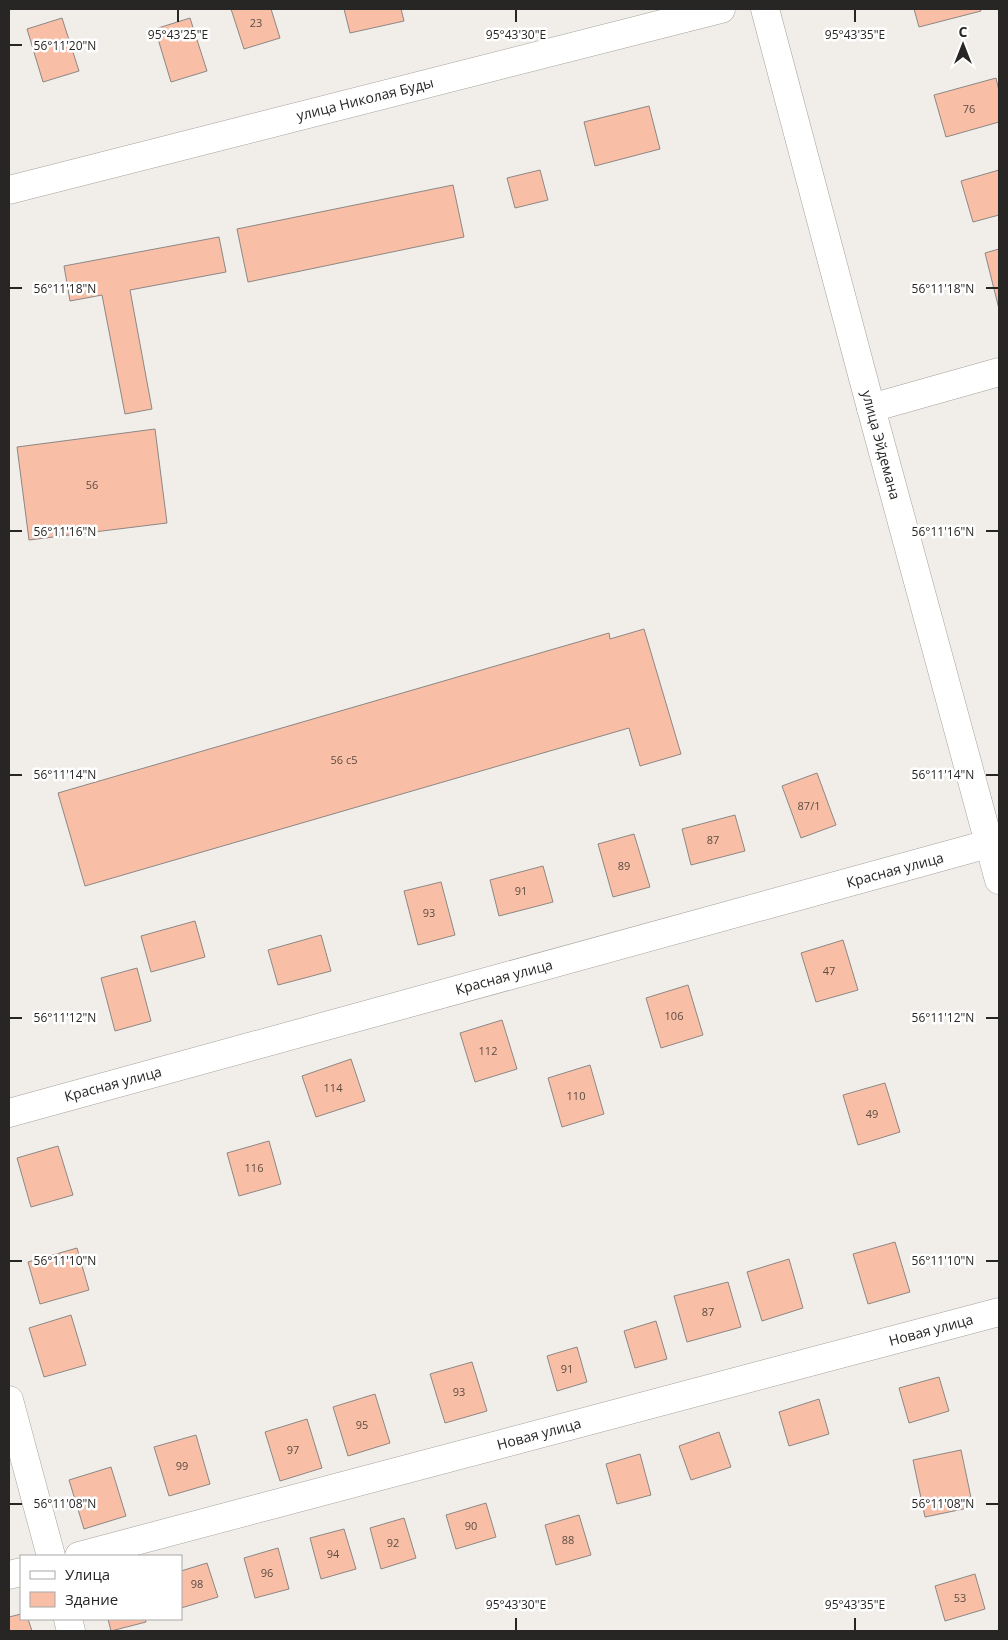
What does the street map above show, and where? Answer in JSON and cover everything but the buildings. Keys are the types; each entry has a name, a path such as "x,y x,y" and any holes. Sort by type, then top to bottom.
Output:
{"street":[{"name":"улица Николая Буды","path":"9,190 721,9"},
{"name":"улица Эйдемана","path":"765,9 870,408 995,842 999,880"},
{"path":"870,408 999,372"},
{"name":"Красная улица","path":"9,1113 995,842"},
{"name":"Новая улица","path":"83,1555 999,1312"},
{"path":"9,1400 51,1555"}]}
